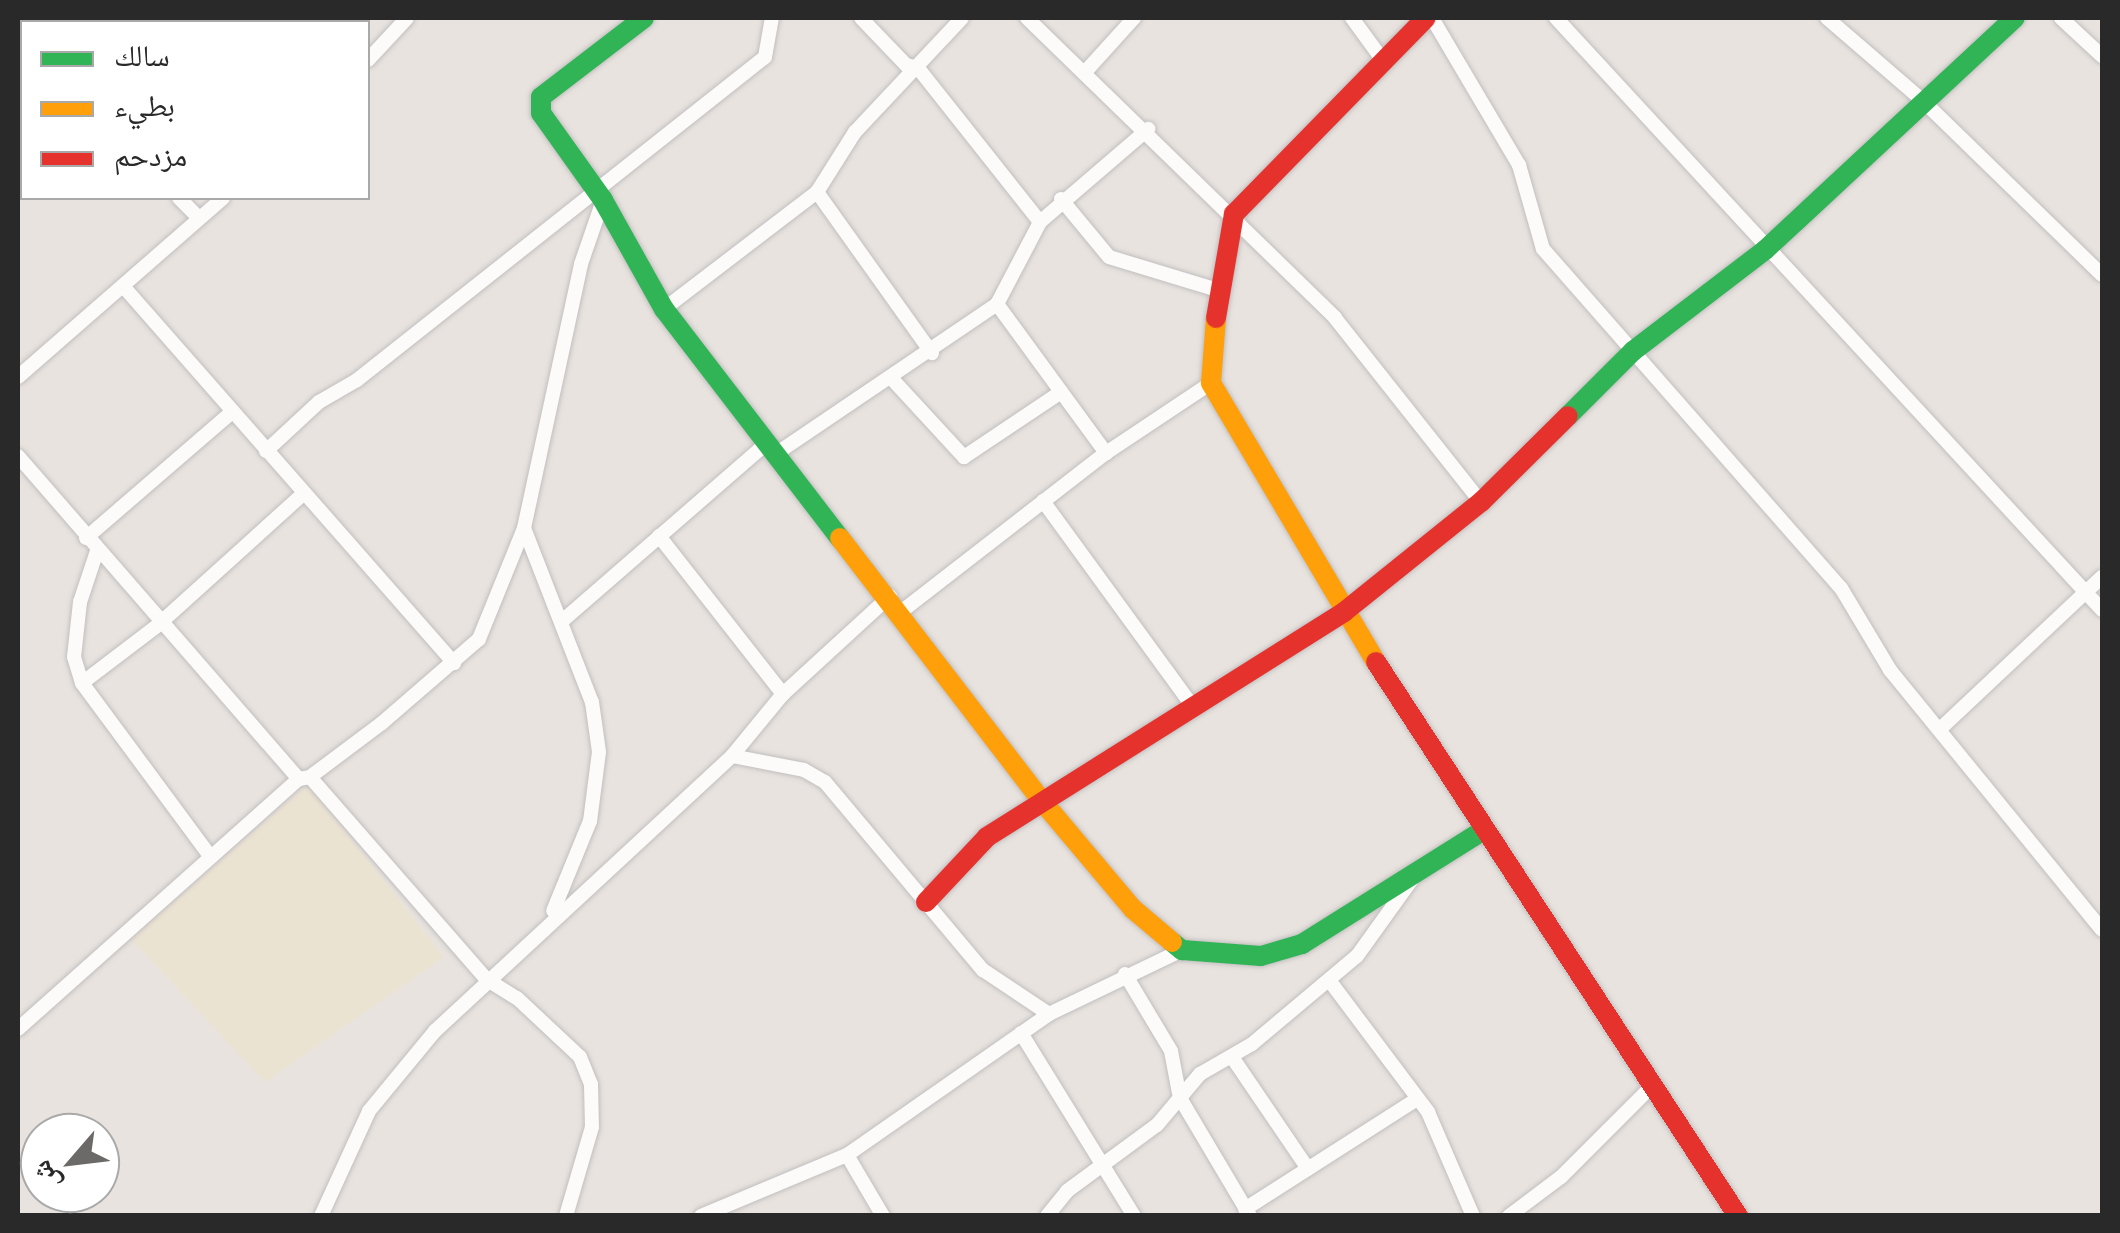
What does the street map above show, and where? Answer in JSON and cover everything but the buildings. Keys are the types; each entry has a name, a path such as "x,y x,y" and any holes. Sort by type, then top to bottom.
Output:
{"street":[{"path":"370,58 407,18"},
{"path":"644,18 539,105 599,195 664,309 896,603 1042,801 1133,909 1182,950"},
{"path":"266,451 320,402 357,380 599,195 765,57 772,18"},
{"path":"860,18 906,65 918,68 1040,222"},
{"path":"664,309 817,192 855,132 962,18"},
{"path":"1027,18 1148,129 1335,318 1481,502"},
{"path":"1086,71 1134,18"},
{"path":"1352,18 1382,60"},
{"path":"1738,1216 1344,612 1211,383 1220,291 1234,214 1382,60 1429,18 1519,165 1543,250 1841,588 1890,670 2102,930"},
{"path":"1556,18 1765,250 2102,610"},
{"path":"1827,18 1921,99 2102,275"},
{"path":"926,902 966,855 1042,801 1344,612 1481,502 1634,352 1765,250 1921,99 2014,18"},
{"path":"2061,18 2102,56"},
{"path":"561,622 659,536 773,447 893,380 998,304 1040,222 1060,200 1148,129"},
{"path":"817,192 932,353"},
{"path":"18,1029 210,856 479,639 524,528 599,195"},
{"path":"181,200 199,218"},
{"path":"18,377 220,200"},
{"path":"1060,200 1109,256 1220,291"},
{"path":"124,286 454,663"},
{"path":"998,304 1106,453"},
{"path":"893,380 964,457 1061,392"},
{"path":"321,1216 369,1111 486,980 732,756 783,694 896,603 1211,383"},
{"path":"86,538 232,412"},
{"path":"18,456 158,625 305,778 486,980 564,1037 591,1084 592,1127 566,1216"},
{"path":"82,683 158,625 303,494"},
{"path":"1043,501 1192,707"},
{"path":"524,528 592,702 600,752 590,820 550,918"},
{"path":"659,536 783,694"},
{"path":"97,551 78,620 74,657 82,683 210,856"},
{"path":"1941,728 2102,577"},
{"path":"732,756 804,770 825,782 983,970 1048,1014"},
{"path":"701,1216 847,1155 1048,1014 1125,974 1182,950 1261,956 1302,944 1485,830"},
{"path":"1046,1216 1180,1098 1200,1074 1232,1058 1329,980 1378,932 1417,872"},
{"path":"1125,974 1167,1042 1180,1098 1247,1212 1418,1099"},
{"path":"1329,980 1442,1136 1474,1216"},
{"path":"1021,1032 1134,1216"},
{"path":"1232,1058 1308,1169"},
{"path":"1509,1216 1561,1176 1654,1084"},
{"path":"847,1155 883,1216"}],"shaded area":[{"path":"303,788 311,789 444,957 265,1082 131,939"}],"traffic: fast":[{"path":"644,18 541,97 541,113 603,200 664,309 840,538"},
{"path":"1568,416 1633,351 1765,250 2015,18"},
{"path":"1172,942 1182,950 1261,956 1302,944 1485,829"}],"traffic: slow":[{"path":"1216,318 1211,383 1376,662"},
{"path":"840,538 1042,801 1133,909 1172,942"}],"traffic: jam":[{"path":"1216,318 1234,214 1426,18"},
{"path":"926,902 987,837 1344,612 1481,502 1568,416"},
{"path":"1376,662 1738,1216"}]}
